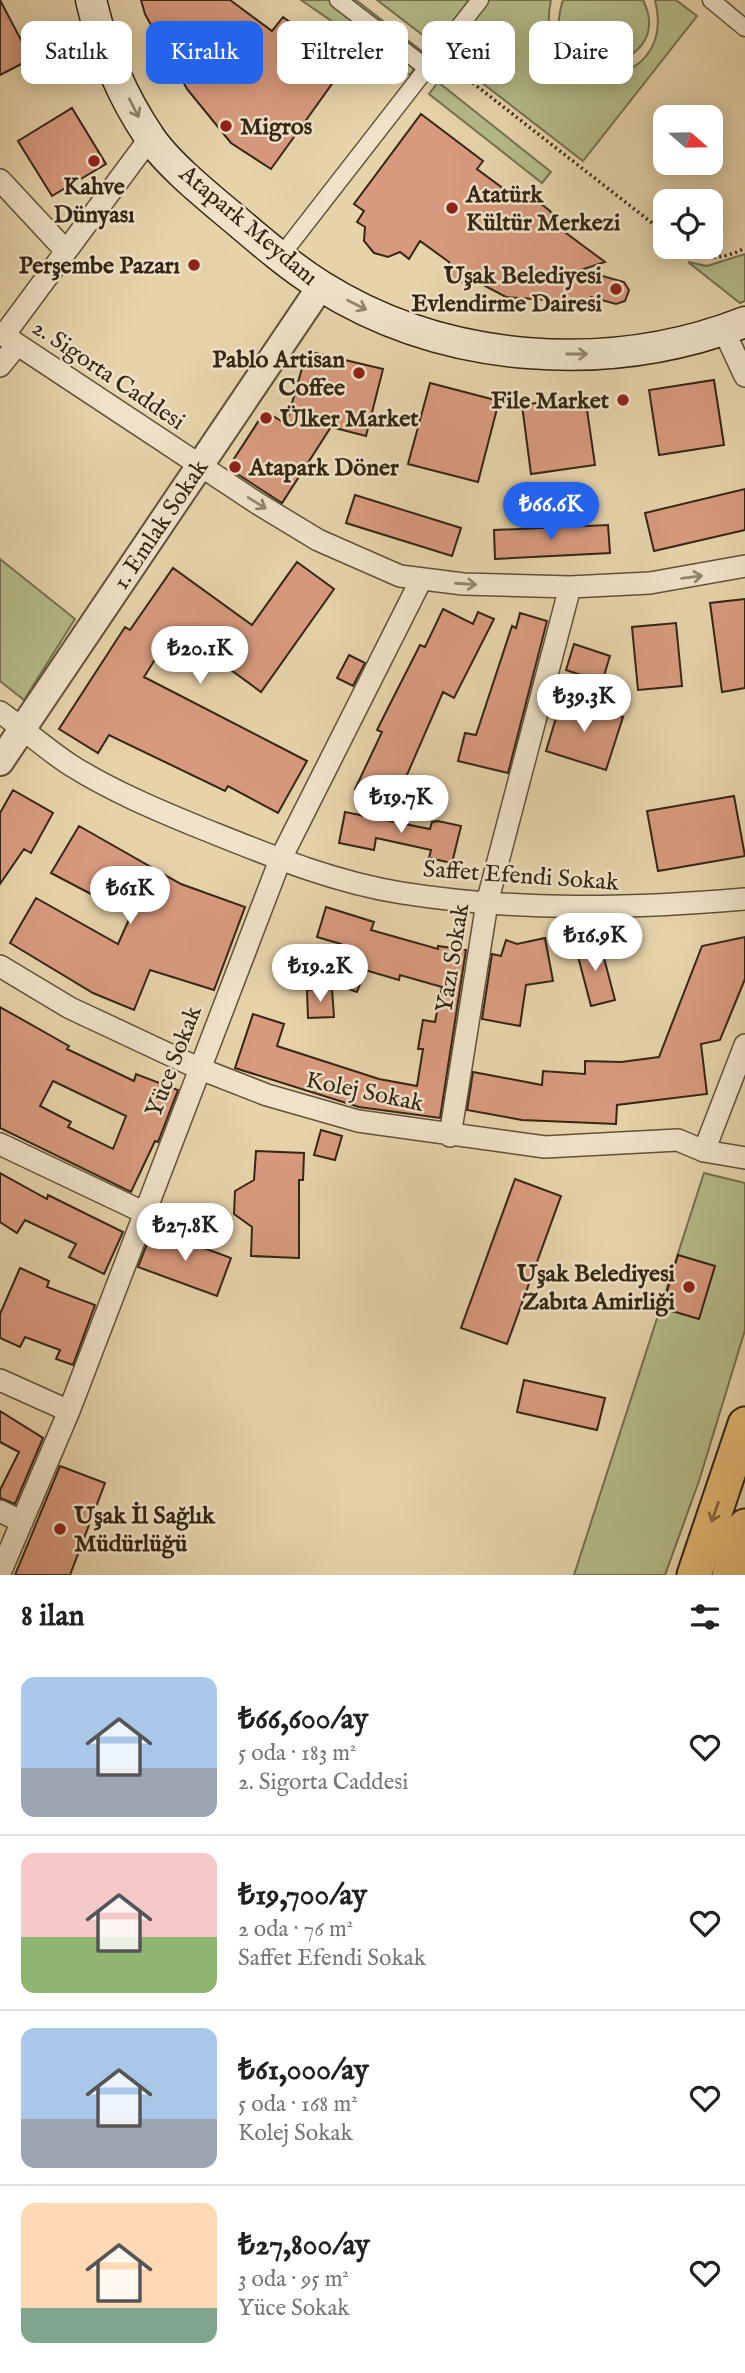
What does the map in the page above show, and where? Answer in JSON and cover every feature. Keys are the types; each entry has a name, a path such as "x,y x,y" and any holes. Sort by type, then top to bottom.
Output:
{"highway":[{"path":"694,1575 745,1424"},
{"path":"729,1575 745,1527"}],"main road":[{"name":"Atapark Meydanı","path":"91,0 110,61 150,138 205,194 280,257 321,286 359,307 422,332 519,352 573,355 660,346 734,327"}],"street":[{"path":"338,0 422,64"},
{"path":"464,21 480,0"},
{"path":"711,0 745,28"},
{"path":"280,257 422,74"},
{"path":"0,366 7,337 66,250 150,138"},
{"path":"0,180 66,250"},
{"name":"1. Emlak Sokak","path":"0,762 321,286"},
{"path":"734,327 745,376"},
{"name":"2. Sigorta Caddesi","path":"7,337 200,466 318,540 372,566 421,580 570,587 650,583 745,566"},
{"name":"Yüce Sokak","path":"0,1573 69,1412 198,1068 280,860 421,580"},
{"name":"Yazı Sokak","path":"450,1136 487,903 570,587"},
{"name":"Saffet Efendi Sokak","path":"0,712 72,766 149,806 280,860 400,893 487,903 577,908 647,908 745,899"},
{"name":"Kolej Sokak","path":"0,966 69,1008 198,1068 267,1095 358,1121 450,1136 545,1147 678,1139 704,1151 745,1158"},
{"path":"704,1151 745,1045"},
{"path":"0,1144 143,1212"},
{"path":"0,1380 69,1412"},
{"path":"0,1511 22,1522"}],"path":[{"path":"475,84 653,224"},
{"path":"723,255 745,248"}],"green space":[{"path":"301,0 356,0 383,21 332,21"},
{"path":"377,0 472,0 456,21 422,21 422,34 408,21"},
{"path":"489,0 551,0 550,21 529,21 529,84 633,84 633,66 646,56 657,32 655,0 676,0 697,16 583,161 483,84 515,84 515,21 473,21"},
{"path":"563,0 643,0 649,25 642,45 633,52 633,21 560,21"},
{"path":"408,41 422,51 422,56 410,75"},
{"path":"436,84 441,84 551,172 542,183 429,94"},
{"path":"745,254 745,301 740,303 688,262 707,266"},
{"path":"0,559 75,619 24,700 0,681"},
{"path":"704,1173 745,1183 745,1330 699,1481 665,1575 574,1575"}],"building":[{"path":"0,0 21,40 21,64 0,75"},
{"path":"141,0 230,0 258,21 149,21"},
{"path":"263,24 272,31 277,25 277,84 332,84 271,169 231,143 184,84 263,84"},
{"path":"72,108 106,164 52,196 18,141"},
{"name":"Atatürk Kültür Merkezi","path":"421,114 483,161 477,169 504,189 536,200 550,211 562,230 605,262 581,270 624,282 629,290 625,301 616,304 591,297 591,303 506,297 474,280 453,283 449,262 420,241 409,259 400,252 388,257 374,253 364,241 365,227 357,222 364,211 354,204"},
{"path":"307,351 383,369 366,436 331,427 282,503 228,468 265,411 286,424"},
{"path":"714,380 724,445 659,455 649,390"},
{"path":"430,383 499,401 478,482 408,464"},
{"path":"585,396 595,465 531,474 522,405"},
{"path":"745,489 745,530 654,551 645,513"},
{"path":"355,495 461,528 452,556 346,523"},
{"path":"608,525 610,553 495,559 494,530"},
{"path":"297,562 334,589 261,692 202,649 199,653 171,634 144,677 307,761 278,813 228,786 225,791 109,735 98,753 59,729 125,627 130,630 173,568 252,625"},
{"path":"745,599 745,688 722,692 710,603"},
{"path":"443,609 473,624 478,612 494,619 454,698 443,692 393,807 355,789 382,732 377,730 420,645 425,647"},
{"path":"520,613 547,621 508,773 458,761 465,733 476,735 512,626 516,628"},
{"path":"676,623 682,686 638,690 632,627"},
{"path":"574,644 610,656 602,682 566,670"},
{"path":"349,655 365,663 353,686 337,678"},
{"path":"562,698 623,717 606,770 546,751"},
{"path":"13,790 53,813 31,853 24,849 0,884 0,813"},
{"path":"734,796 745,856 658,871 647,811"},
{"path":"345,812 430,829 432,822 438,821 461,826 452,863 429,858 431,850 376,838 374,850 339,843"},
{"path":"79,826 181,884 245,907 214,990 150,970 134,1010 93,993 10,943 36,898 118,944 131,915 51,873"},
{"path":"326,907 374,922 371,930 438,949 438,946 466,950 440,1118 359,1107 235,1068 253,1014 284,1024 277,1046 379,1079 417,1086 423,1049 418,1049 423,1020 435,1022 442,987 400,975 399,980 365,970 357,992 328,982 341,944 317,937"},
{"path":"745,937 745,979 720,1040 701,1044 707,1094 617,1105 616,1124 522,1120 467,1110 473,1072 542,1085 543,1071 585,1074 585,1061 621,1062 659,1057 702,946"},
{"path":"545,938 553,981 526,985 520,1026 482,1019 492,954 501,956 506,940 517,944"},
{"path":"599,939 615,1000 591,1006 575,945"},
{"path":"332,989 334,1017 308,1018 307,990"},
{"path":"0,1007 69,1046 67,1049 134,1081 136,1074 178,1090 158,1142 155,1141 131,1192 0,1128","holes":["53,1081 126,1116 113,1149 68,1127 71,1122 40,1106"]},
{"path":"321,1130 342,1136 335,1160 314,1155"},
{"path":"256,1151 304,1153 303,1180 299,1180 299,1258 251,1256 252,1227 234,1214 235,1191 254,1180"},
{"path":"0,1173 47,1199 48,1195 123,1232 104,1274 69,1257 76,1244 25,1220 17,1233 0,1222"},
{"path":"515,1179 561,1196 507,1344 461,1328"},
{"path":"153,1229 231,1258 217,1296 138,1267"},
{"name":"Uşak Belediyesi Zabıta Amirliği","path":"678,1255 715,1266 699,1319 662,1308"},
{"path":"20,1268 49,1281 47,1287 95,1305 73,1365 56,1359 60,1350 25,1337 20,1347 0,1338 0,1314"},
{"path":"524,1380 605,1398 597,1430 517,1412"},
{"path":"0,1411 43,1438 15,1504 0,1498 0,1490 19,1452 0,1442"},
{"name":"Uşak İl Sağlık Müdürlüğü","path":"60,1466 105,1483 70,1575 15,1575"}],"place":[{"name":"Migros","path":"226,126"},
{"name":"Kahve Dünyası","path":"94,161"},
{"name":"Atatürk Kültür Merkezi","path":"452,208"},
{"name":"Perşembe Pazarı","path":"194,265"},
{"name":"Uşak Belediyesi Evlendirme Dairesi","path":"616,289"},
{"name":"Pablo Artisan Coffee","path":"359,373"},
{"name":"File Market","path":"623,400"},
{"name":"Ülker Market","path":"266,418"},
{"name":"Atapark Döner","path":"235,467"},
{"name":"Uşak Belediyesi Zabıta Amirliği","path":"689,1287"},
{"name":"Uşak İl Sağlık Müdürlüğü","path":"60,1529"}]}
